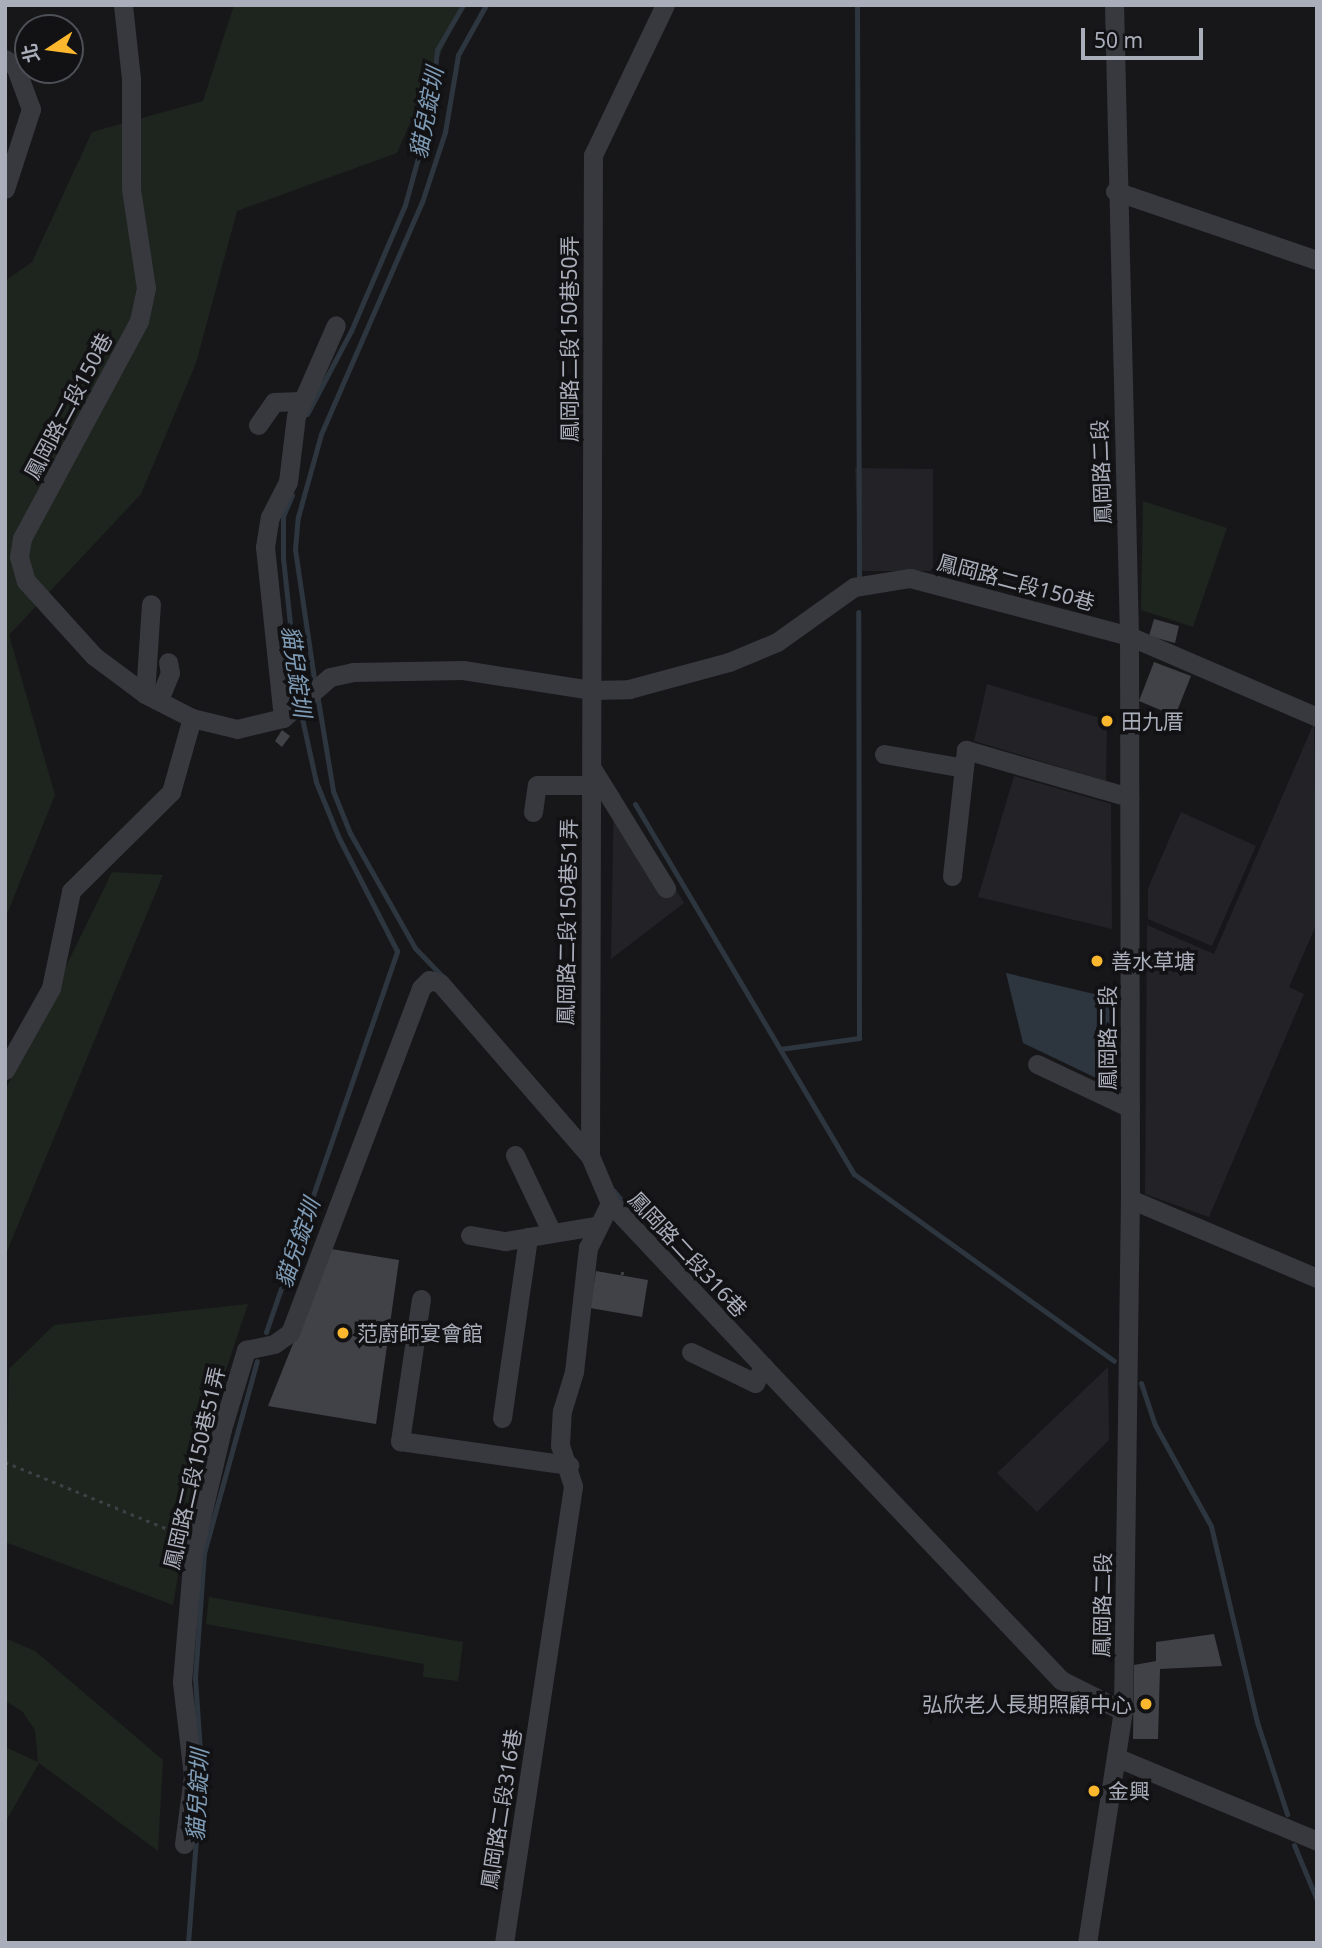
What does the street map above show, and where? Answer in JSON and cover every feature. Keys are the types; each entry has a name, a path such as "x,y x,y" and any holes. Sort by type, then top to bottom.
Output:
{"street":[{"name":"鳳岡路二段150巷","path":"123,5 131,79 131,190 146,288 139,321 22,538 19,557 26,581 94,656 152,697 192,718 237,729 289,713 330,677 463,670 590,690 629,689 729,662 777,642 854,587 910,578 1129,636 1317,717"},
{"name":"鳳岡路二段150巷50弄","path":"590,690 593,155 665,5"},
{"name":"鳳岡路二段","path":"1087,1943 1118,1758 1123,1711 1130,1199 1129,636 1115,191 1114,5"},
{"path":"5,59 15,66 31,109 5,189"},
{"path":"1115,191 1317,260"},
{"path":"289,713 265,547 270,517 288,482 300,401 336,325"},
{"path":"258,425 275,402 300,401"},
{"path":"151,604 152,697"},
{"path":"152,697 170,673 168,662"},
{"name":"鳳岡路二段150巷51弄","path":"590,690 590,1156"},
{"path":"5,1070 51,988 71,891 171,792 192,718"},
{"path":"952,876 966,750 1129,797"},
{"path":"884,754 964,768"},
{"path":"533,812 537,785 592,776 666,888"},
{"name":"鳳岡路二段150巷51弄","path":"184,1844 193,1776 182,1682 195,1541 246,1350 274,1344 290,1333 421,988 429,980 440,983 590,1156 610,1203"},
{"path":"1037,1064 1130,1108"},
{"path":"515,1155 552,1233"},
{"path":"1130,1199 1317,1278"},
{"name":"鳳岡路二段316巷","path":"504,1943 573,1486 569,1465 560,1446 562,1411 574,1372 588,1248 596,1226 610,1203 1060,1680 1123,1711"},
{"path":"470,1235 505,1241 596,1226"},
{"path":"502,1418 528,1237"},
{"path":"421,1299 400,1441 569,1465"},
{"path":"691,1352 755,1383 763,1366"},
{"path":"1118,1758 1317,1841"}],"path":[{"path":"622,1275 623,1267"},
{"path":"5,1462 195,1541"}],"shaded area":[{"path":"234,5 462,5 397,153 237,211 196,363 141,494 9,635 55,795 5,919 5,281 32,262 92,132 203,101"},
{"path":"855,468 933,469 933,571 860,571"},
{"path":"1143,501 1227,528 1193,627 1141,610"},
{"path":"987,684 1107,720 1106,781 974,741"},
{"path":"1314,723 1317,923 1289,987 1304,994 1209,1217 1145,1194 1147,925 1214,954"},
{"path":"1014,776 1111,804 1112,929 978,897"},
{"path":"614,785 684,903 611,959"},
{"path":"1181,812 1256,846 1212,946 1148,919 1148,888"},
{"path":"112,872 163,875 5,1256 5,1091"},
{"path":"1006,973 1111,998 1113,1086 1023,1043"},
{"path":"248,1304 200,1447 173,1605 5,1542 9,1369 54,1325"},
{"path":"1108,1367 1109,1440 1037,1512 997,1473"},
{"path":"209,1597 463,1642 458,1681 423,1677 424,1664 206,1624"},
{"path":"5,1638 35,1651 163,1760 158,1851 39,1763 5,1823 5,1747 38,1762 35,1730 22,1711 5,1701"}],"building":[{"path":"1154,619 1179,626 1175,643 1149,636"},
{"path":"1154,662 1191,676 1175,716 1139,701"},
{"path":"282,730 290,736 282,747 275,741"},
{"name":"范廚師宴會館","path":"331,1249 399,1260 376,1424 268,1406"},
{"path":"596,1271 648,1280 642,1317 590,1308"},
{"name":"弘欣老人長期照顧中心","path":"1214,1634 1222,1666 1160,1669 1158,1739 1133,1739 1134,1665 1156,1661 1156,1642"}],"waterway":[{"name":"貓兒錠圳","path":"307,414 351,331 405,205 430,114 437,50 463,5"},
{"path":"315,685 295,549 298,517 321,434 422,202 445,132 458,55 486,5"},
{"path":"857,5 859,580"},
{"name":"貓兒錠圳","path":"292,495 283,516 283,558 298,699"},
{"path":"780,1049 859,1038 858,612"},
{"path":"317,694 333,791 350,833 415,948 443,977"},
{"name":"貓兒錠圳","path":"266,1332 397,951 338,836 316,782 300,709"},
{"path":"635,804 854,1174 1114,1361"},
{"path":"614,1191 632,1213"},
{"name":"貓兒錠圳","path":"201,1766 195,1678 204,1553 257,1361"},
{"path":"1141,1383 1155,1425 1211,1526 1257,1722 1287,1814"},
{"name":"貓兒錠圳","path":"188,1943 199,1801"},
{"path":"1294,1845 1317,1900"}],"place":[{"name":"田九厝","path":"1107,721"},
{"name":"善水草塘","path":"1097,961"},
{"name":"范廚師宴會館","path":"343,1333"},
{"name":"弘欣老人長期照顧中心","path":"1146,1704"},
{"name":"金興","path":"1094,1791"}]}
